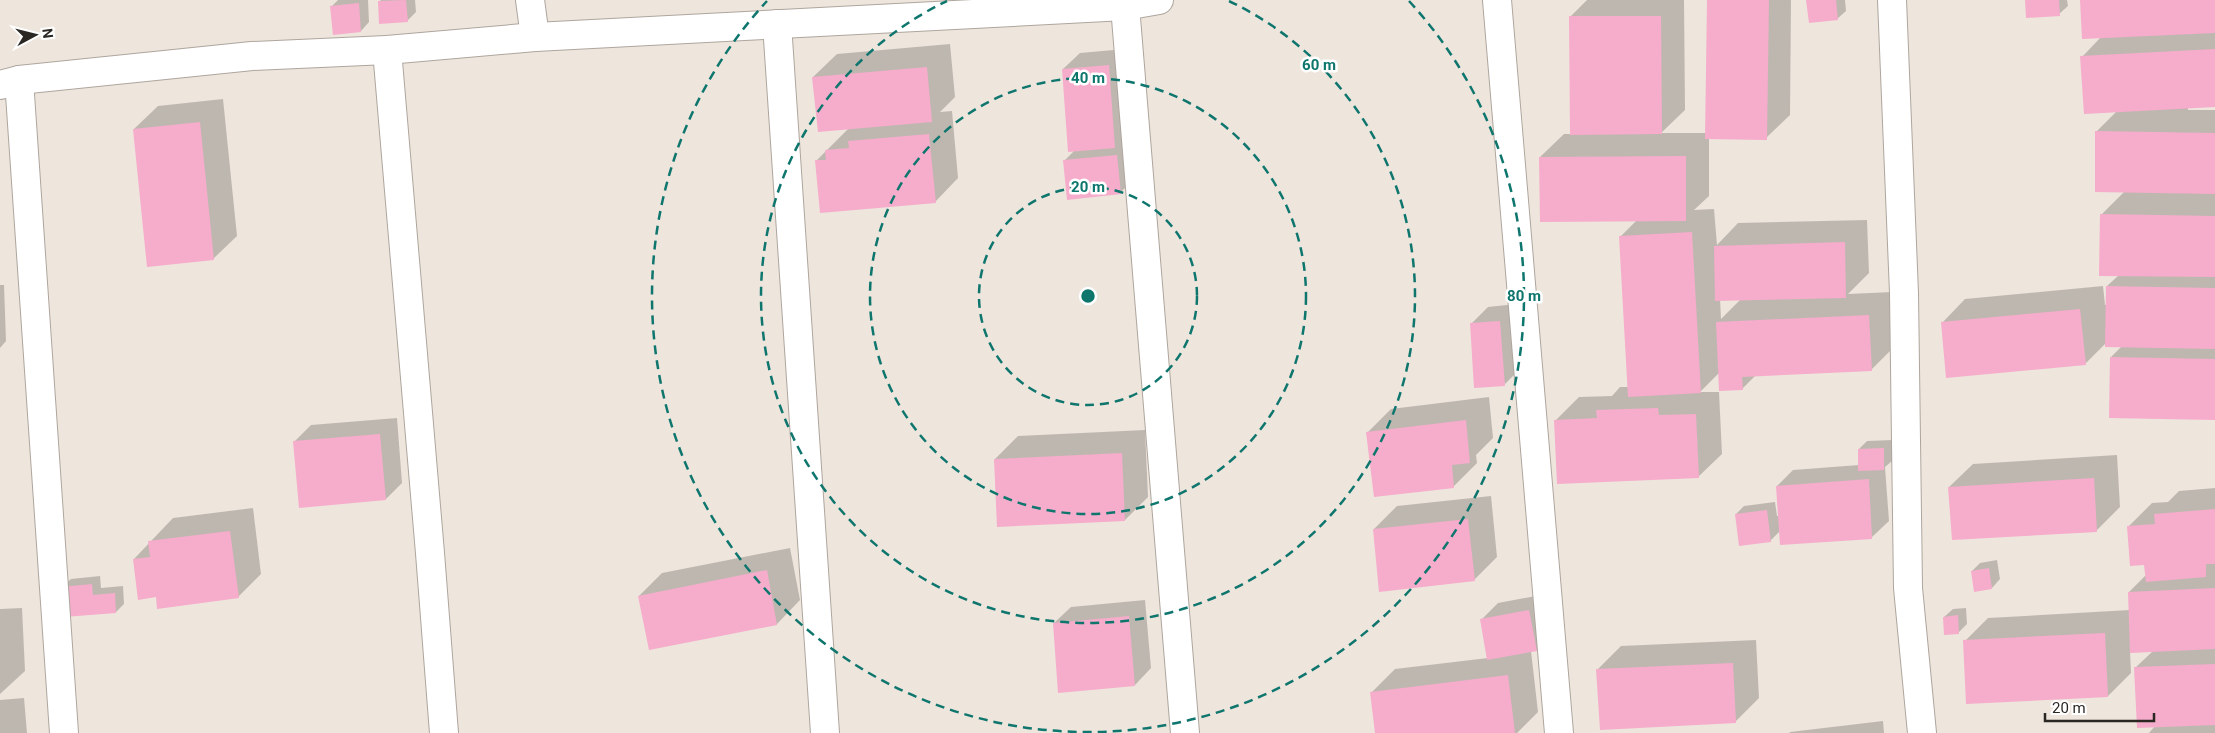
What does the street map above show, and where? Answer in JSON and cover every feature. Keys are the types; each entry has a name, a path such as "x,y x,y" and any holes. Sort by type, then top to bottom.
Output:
{"street":[{"path":"530,0 535,37"},
{"path":"64,733 10,82 252,56 387,50 535,37 777,24 912,9 1125,6 1159,0"},
{"path":"1497,0 1559,733"},
{"path":"1892,0 1904,294 1908,588 1922,733"},
{"path":"1125,6 1186,733"},
{"path":"777,24 825,733"},
{"path":"387,50 444,733"}],"building":[{"path":"406,0 408,22 379,24 378,1"},
{"path":"1707,0 1769,0 1767,140 1705,139"},
{"path":"1806,0 1836,0 1838,20 1809,23"},
{"path":"2025,0 2059,0 2060,16 2026,18"},
{"path":"2080,0 2215,0 2215,33 2082,39"},
{"path":"359,3 361,32 333,35 330,6"},
{"path":"1569,16 1661,16 1662,134 1570,135"},
{"path":"2215,49 2215,107 2084,114 2080,56"},
{"path":"1109,65 1115,148 1068,152 1062,69"},
{"path":"927,67 932,122 818,132 812,77"},
{"path":"200,122 214,260 147,267 133,129"},
{"path":"2095,131 2215,133 2215,194 2095,192"},
{"path":"929,134 936,203 820,213 815,160 826,160 825,150 849,148 848,141"},
{"path":"1117,155 1121,194 1067,200 1063,160"},
{"path":"1686,156 1686,221 1540,222 1539,157"},
{"path":"2100,214 2215,216 2215,277 2099,276"},
{"path":"1692,232 1701,393 1628,397 1619,236"},
{"path":"1845,242 1846,298 1715,301 1714,246"},
{"path":"2106,286 2215,288 2215,349 2105,347"},
{"path":"2080,309 2086,365 1946,378 1941,322"},
{"path":"1869,315 1872,371 1742,377 1743,390 1719,391 1716,322"},
{"path":"1500,321 1505,386 1474,388 1470,323"},
{"path":"2110,357 2215,359 2215,420 2109,418"},
{"path":"1658,408 1659,415 1696,414 1699,478 1557,484 1554,420 1597,418 1596,410"},
{"path":"1466,420 1470,463 1452,465 1454,488 1374,497 1366,432"},
{"path":"380,434 386,500 299,508 293,441"},
{"path":"1884,448 1884,470 1858,471 1858,449"},
{"path":"1122,453 1125,521 997,527 994,459"},
{"path":"2094,478 2097,532 1952,540 1948,487"},
{"path":"1869,479 1872,539 1780,545 1776,486"},
{"path":"2215,509 2215,564 2206,564 2206,577 2146,582 2144,565 2130,566 2127,526 2155,524 2154,514"},
{"path":"1767,510 1771,542 1739,546 1735,514"},
{"path":"1468,519 1475,581 1379,592 1373,529"},
{"path":"230,531 239,598 157,609 156,597 138,600 133,559 150,557 148,541"},
{"path":"1989,568 1992,589 1974,592 1971,571"},
{"path":"767,570 777,625 649,650 638,596"},
{"path":"92,584 93,595 115,593 116,613 64,617 61,587"},
{"path":"2215,588 2215,649 2130,653 2128,592"},
{"path":"1529,610 1537,651 1487,660 1480,619"},
{"path":"1958,615 1959,634 1944,635 1943,617"},
{"path":"1129,616 1135,686 1058,693 1053,623"},
{"path":"2105,633 2108,697 1966,704 1963,640"},
{"path":"1733,663 1736,723 1600,730 1596,669"},
{"path":"2215,664 2215,725 2137,728 2134,667"},
{"path":"1508,675 1515,733 1375,733 1370,692"}]}
